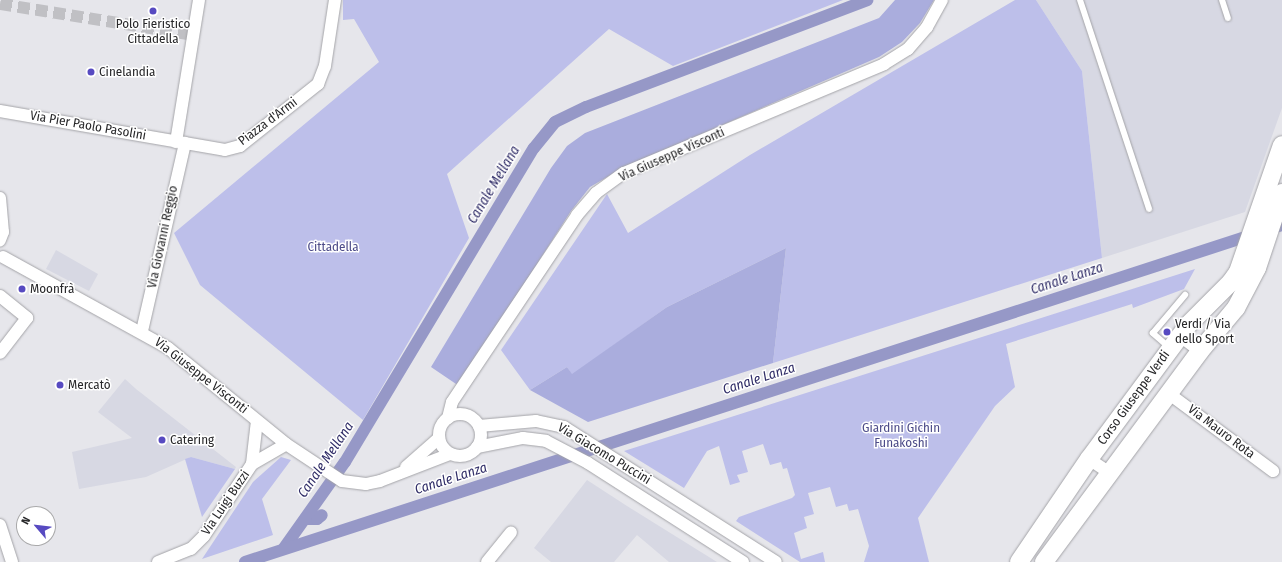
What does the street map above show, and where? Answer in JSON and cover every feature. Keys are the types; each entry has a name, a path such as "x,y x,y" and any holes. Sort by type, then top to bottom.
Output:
{"street":[{"path":"180,142 199,0"},
{"name":"Piazza d'Armi","path":"180,142 225,150 240,146 318,84 325,66 336,0"},
{"name":"Via Giuseppe Visconti","path":"448,418 452,402 577,215 596,193 624,173 884,64 908,49 927,27 942,0"},
{"name":"Via Pier Paolo Pasolini","path":"0,111 180,142"},
{"name":"Via Giovanni Reggio","path":"142,332 180,142"},
{"path":"1254,253 1270,208 1282,145"},
{"path":"0,198 3,232 0,240"},
{"name":"Via Giuseppe Visconti","path":"0,244 4,251 2,259 142,332 168,348 286,444 326,472 342,481 366,484 395,475 450,454"},
{"name":"Corso Giuseppe Verdi","path":"1019,562 1089,459 1194,317 1231,282 1254,253"},
{"name":"Corso Giuseppe Verdi","path":"1044,562 1168,393 1243,296 1254,253"},
{"path":"0,296 27,318 0,353"},
{"path":"1175,342 1200,351"},
{"path":"464,385 462,401 467,416"},
{"name":"Via Mauro Rota","path":"1168,393 1273,471"},
{"path":"461,414 467,416 479,426 481,433 477,447 462,456 450,454 440,444 439,438 442,425 448,418 461,414"},
{"name":"Via Luigi Buzzi","path":"158,562 191,549 204,536 252,464 258,421"},
{"name":"Via Giacomo Puccini","path":"479,426 536,421 564,427 776,562"},
{"name":"Via Giuseppe Visconti","path":"395,475 439,438"},
{"name":"Via Giacomo Puccini","path":"477,447 523,438 546,441 558,446 583,460 744,562"},
{"name":"Via Luigi Buzzi","path":"252,464 286,444"},
{"name":"Corso Giuseppe Verdi","path":"1089,459 1110,473"},
{"name":"Via Giacomo Puccini","path":"648,501 658,486"},
{"path":"0,525 12,562"},
{"path":"487,562 511,532"}],"lane":[{"path":"1080,0 1149,209"},
{"path":"1222,0 1228,18"},
{"path":"1175,342 1153,333 1185,295"}],"shaded area":[{"path":"895,0 934,0 920,23 902,42 879,57 621,169 590,187 571,211 459,386 431,367 551,168 567,146 585,133 879,18"},
{"path":"1036,0 1282,0 1282,108 1245,212 1102,258 1082,71"},
{"path":"786,248 773,363 588,422 530,390 567,367 572,374 667,307"},
{"path":"56,250 98,274 89,291 46,269"},
{"path":"125,379 236,467 235,469 191,457 146,477 79,489 72,452 132,438 98,412"},
{"path":"587,480 717,562 669,562 637,535 614,562 551,562 534,548"}],"green space":[{"name":"Cittadella","path":"343,0 843,0 673,66 609,29 447,174 469,238 363,420 200,285 174,233 379,62 354,19 343,20"},
{"path":"1015,0 1036,0 1082,71 1102,258 773,363 786,248 667,307 572,375 567,367 530,390 501,350 607,194 628,233 750,155"},
{"name":"Giardini Gichin Funakoshi","path":"1195,269 1184,289 1133,308 1132,304 1006,344 1015,387 995,406 918,518 929,562 864,562 869,546 858,509 849,511 847,504 836,507 830,487 808,493 814,514 804,517 807,528 794,533 801,559 823,552 825,562 800,562 736,521 739,517 792,498 795,495 787,468 783,469 781,462 770,465 763,444 742,451 748,472 737,475 740,482 730,485 719,446 707,451 684,488 624,451"},
{"path":"191,457 235,469 202,517 185,459"},
{"path":"281,457 291,460 262,499 273,535 202,559 253,482"}],"waterway":[{"name":"Canale Mellana","path":"284,548 345,462 534,148 555,122 586,107 867,0"},
{"name":"Canale Lanza","path":"245,562 1282,225"},
{"path":"305,519 317,519 322,515"}],"tunnel":[{"path":"0,4 193,35"}],"place":[{"name":"Polo Fieristico Cittadella","path":"153,11"},
{"name":"Cinelandia","path":"91,72"},
{"name":"Moonfrà","path":"22,289"},
{"name":"Verdi / Via dello Sport","path":"1167,332"},
{"name":"Mercatò","path":"60,385"},
{"name":"Catering","path":"162,440"}]}
